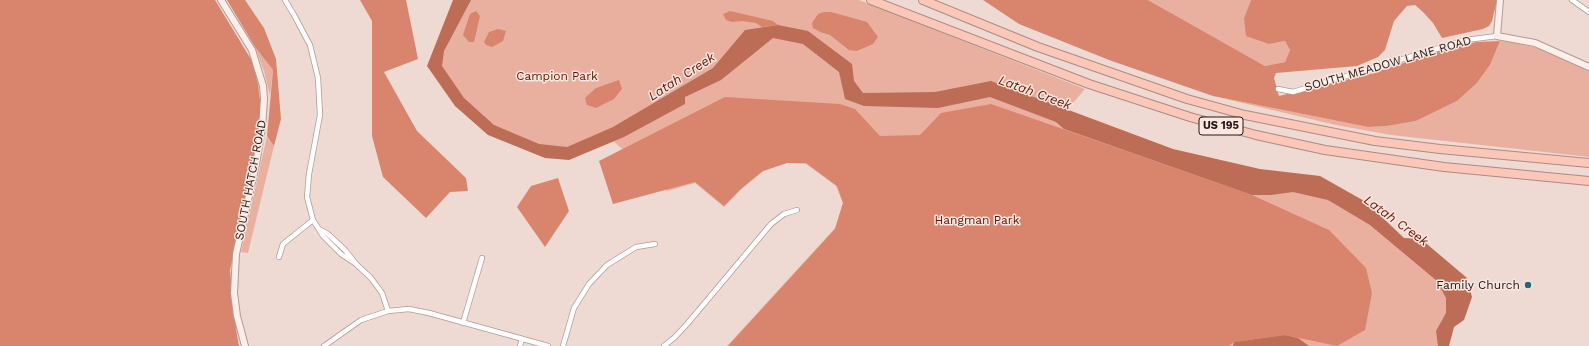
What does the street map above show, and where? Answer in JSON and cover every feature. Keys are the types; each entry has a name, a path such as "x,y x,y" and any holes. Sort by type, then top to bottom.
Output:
{"highway":[{"name":"US 195","path":"871,0 1089,84 1190,117 1256,135 1325,150 1444,167 1589,181"},
{"name":"US 195","path":"923,0 1045,50 1180,96 1245,115 1375,141 1448,150 1589,163"}],"main road":[{"name":"SOUTH HATCH ROAD","path":"221,0 252,50 263,86 264,99 262,128 256,164 236,254 234,293 237,316 244,346"},
{"path":"1497,36 1500,0"},
{"name":"SOUTH MEADOW LANE ROAD","path":"1497,36 1535,43 1589,67"}],"street":[{"path":"285,0 310,45 318,78 320,115 309,174 307,197 313,220 319,229 328,234 345,250 356,264 371,278 382,293 388,310"},
{"path":"1572,0 1589,12"},
{"name":"SOUTH MEADOW LANE ROAD","path":"1278,89 1292,92 1466,40 1497,36"},
{"path":"664,346 688,323 771,224 784,214 797,210"},
{"path":"279,257 283,244 313,220"},
{"path":"563,346 574,308 589,284 607,265 636,247 655,244"},
{"path":"463,323 482,258"},
{"path":"324,346 361,320 388,310 409,309 429,313 548,346"},
{"path":"520,346 522,339"}],"green space":[{"path":"0,0 215,0 252,61 258,84 261,108 257,143 230,270 239,346 0,346"},
{"path":"227,0 245,0 264,28 276,59 281,119 274,146 267,136 273,70 255,47"},
{"path":"360,0 406,0 418,59 384,72 417,131 466,178 468,191 450,192 426,218 383,177 372,136 372,21"},
{"name":"Hangman Park","path":"461,0 859,0 1085,89 1061,117 1172,159 1293,182 1361,210 1455,295 1444,346 727,346 835,228 843,203 836,186 806,164 787,163 763,171 741,189 724,207 695,183 667,191 608,136 570,153 541,151 490,130 436,67"},
{"path":"983,0 1148,0 1265,66 1285,62 1290,50 1285,41 1269,44 1246,36 1244,18 1251,0 1497,0 1492,21 1489,26 1483,29 1442,38 1433,23 1423,12 1415,5 1407,6 1394,21 1385,50 1378,57 1357,66 1276,73 1274,78 1279,96 1374,73 1450,47 1477,42 1500,41 1490,65 1476,84 1457,101 1416,121 1387,126 1368,127 1213,96 1109,60 1019,24"},
{"path":"1148,0 1251,0 1244,18 1269,44 1285,41 1290,50 1285,62 1265,66"},
{"path":"476,11 480,16 474,42 469,42 463,35 470,14"},
{"path":"730,11 773,21 778,25 762,27 756,23 742,21 732,22 726,20 723,14"},
{"path":"831,12 867,22 878,37 873,44 857,51 849,50 830,35 813,28 812,23 818,14"},
{"path":"498,29 506,31 503,41 492,47 486,45 484,42 489,32"},
{"path":"1500,41 1542,49 1589,70 1589,157 1391,135 1336,125 1213,96 1368,127 1387,126 1416,121 1457,101 1476,84 1490,65"},
{"path":"255,47 273,70 270,96 264,71"},
{"path":"619,80 622,89 614,99 596,108 587,105 585,98 596,88"},
{"name":"Hangman Park","path":"725,97 840,104 855,109 880,136 920,135 941,113 991,104 1252,195 1329,230 1366,268 1372,293 1365,330 1337,346 1285,335 1234,342 1229,346 728,346 835,229 843,203 837,186 806,163 787,163 763,171 741,189 724,206 695,182 613,204 599,161"},
{"path":"267,136 274,146 248,253 241,252"},
{"path":"558,178 569,211 545,247 517,207 531,186"}],"shaded area":[{"path":"453,0 471,0 444,51 442,66 464,98 494,125 539,144 567,147 613,127 713,68 745,30 778,25 808,31 852,64 854,81 863,93 935,92 991,81 1173,149 1260,169 1320,176 1366,202 1404,238 1421,239 1467,278 1472,297 1464,320 1454,327 1449,346 1438,346 1436,331 1446,313 1446,298 1437,281 1370,225 1328,200 1293,192 1271,195 1252,195 1064,129 1056,122 990,97 938,108 864,106 845,99 839,72 803,44 773,38 721,80 685,97 685,104 624,137 569,160 545,158 488,135 455,106 427,66"},
{"path":"1285,335 1298,338 1309,346 1233,346 1234,342"}],"place":[{"name":"Family Church","path":"1528,285"}],"park label":[{"name":"Campion Park","path":"557,76"}],"water label":[{"name":"Latah Creek","path":"682,77"},
{"name":"Latah Creek","path":"1035,93"},
{"name":"Latah Creek","path":"1396,221"}]}
